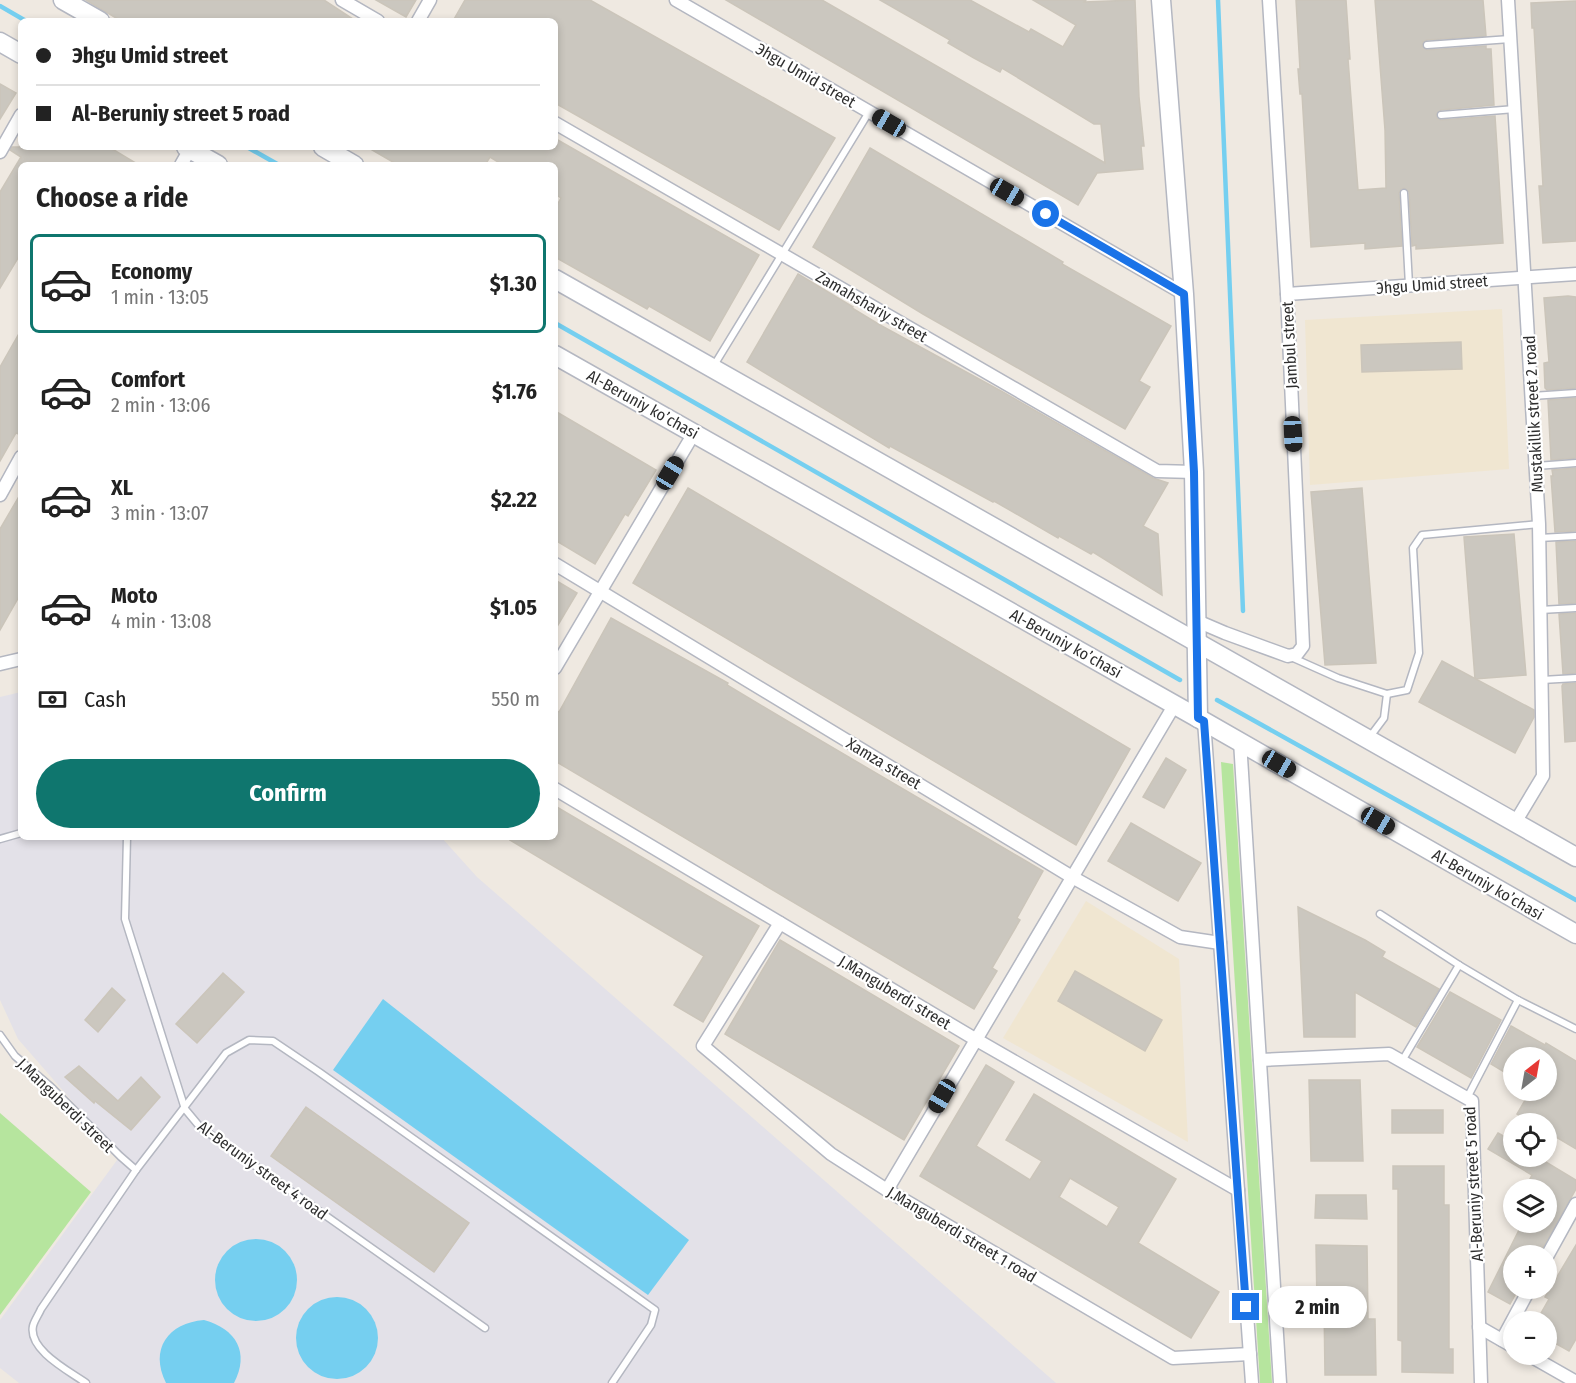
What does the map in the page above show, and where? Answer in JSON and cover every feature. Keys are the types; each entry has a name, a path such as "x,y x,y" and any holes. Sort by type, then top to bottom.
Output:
{"main road":[{"path":"63,0 95,18"},
{"path":"1157,2 1184,294 1194,472 1201,719"},
{"path":"0,42 18,52"},
{"path":"330,150 347,156"},
{"path":"186,154 209,162"},
{"path":"558,281 1576,856"},
{"name":"Al-Beruniy ko’chasi","path":"558,357 1175,704 1576,934"}],"street":[{"path":"342,0 373,18"},
{"path":"420,18 430,0"},
{"name":"Эhgu Umid street","path":"676,0 1184,294"},
{"name":"Jambul street","path":"1269,0 1287,294 1303,646 1297,654 1288,656"},
{"name":"Mustakillik street 2 road","path":"1508,0 1539,524 1543,776 1516,821"},
{"path":"0,152 18,120"},
{"name":"Zamahshariy street","path":"558,125 1157,471 1194,472"},
{"name":"Эhgu Umid street","path":"1287,294 1576,274"},
{"path":"558,663 694,433"},
{"path":"0,495 18,462"},
{"name":"Xamza street","path":"558,566 1072,877 1180,937 1220,943"},
{"path":"1197,621 1288,656"},
{"path":"0,664 18,660"},
{"path":"887,1190 1175,704"},
{"path":"1201,719 1252,1383"},
{"path":"1240,741 1280,1383"},
{"name":"J.Manguberdi street","path":"558,791 975,1040 1238,1190"},
{"name":"J.Manguberdi street 1 road","path":"780,923 703,1046 831,1154 887,1190 1173,1358 1250,1354"},
{"name":"Al-Beruniy street 5 road","path":"1260,1060 1389,1054 1472,1101 1481,1383"},
{"path":"1553,1245 1576,1204"},
{"path":"1479,1327 1502,1340 1524,1299"},
{"path":"1546,1365 1576,1382"}],"lane":[{"path":"1427,45 1511,39"},
{"path":"1441,115 1515,110"},
{"path":"713,368 869,112"},
{"path":"1404,193 1409,285"},
{"path":"1532,396 1576,393"},
{"path":"1536,466 1576,463"},
{"path":"1288,656 1338,678 1386,694 1407,690 1419,653 1413,548 1422,535 1539,524"},
{"path":"1539,538 1576,536"},
{"path":"1540,610 1576,608"},
{"path":"1542,680 1576,678"},
{"path":"1369,738 1384,718 1386,694"},
{"path":"0,839 18,834"},
{"name":"Al-Beruniy street 4 road","path":"127,840 125,919 185,1109 200,1127 485,1328"},
{"path":"1380,914 1518,1000 1576,1029"},
{"path":"1402,1061 1459,965"},
{"path":"1467,1098 1518,1000"},
{"name":"J.Manguberdi street","path":"0,1035 15,1056 51,1087 136,1170"},
{"path":"86,1383 45,1354 36,1343 33,1327 41,1309 136,1170 226,1053 249,1040 273,1041 655,1310 651,1325 612,1383"}],"shaded area":[{"path":"1502,309 1509,469 1310,485 1305,320"},
{"path":"18,693 18,840 444,840 477,877 1056,1383 19,1383 0,1368 0,1320 120,1156 18,1039 0,1000 0,697"},
{"path":"1086,901 1179,959 1188,1142 1003,1038"}],"green space":[{"path":"1221,762 1233,764 1272,1383 1260,1383"},
{"path":"0,1113 91,1192 0,1315"}],"water":[{"path":"383,999 689,1240 648,1295 333,1070"},
{"path":"256,1239 272,1242 285,1251 294,1264 297,1280 294,1296 285,1309 272,1318 256,1321 240,1318 227,1309 218,1296 215,1280 218,1264 227,1251 240,1242"},
{"path":"337,1297 353,1300 366,1309 375,1322 378,1338 375,1354 366,1367 353,1376 337,1379 321,1376 308,1367 299,1354 296,1338 299,1322 308,1309 321,1300"},
{"path":"204,1320 224,1329 237,1343 241,1361 234,1383 166,1383 161,1371 160,1359 165,1340 180,1326"}],"building":[{"path":"86,0 324,0 351,18 116,18"},
{"path":"376,0 416,0 406,17"},
{"path":"465,0 590,0 835,138 779,230 558,105 558,18 455,18"},
{"path":"726,0 822,0 1105,163 1101,124 1094,124 1002,68 1000,72 974,58 948,43 950,40 880,0 970,0 1029,32 1031,29 1063,47 1076,25 1033,0 1086,0 1084,2 1135,0 1139,97 1144,146 1141,146 1143,169 1097,173 1078,205"},
{"path":"1296,0 1346,0 1358,190 1386,188 1385,130 1375,0 1483,0 1486,36 1427,40 1422,46 1427,50 1486,46 1486,49 1491,49 1494,105 1441,110 1436,115 1441,120 1495,116 1503,243 1416,249 1416,245 1412,246 1409,192 1404,188 1399,193 1402,246 1365,249 1365,243 1311,247 1302,94 1300,94 1298,69 1300,69"},
{"path":"1576,1 1576,241 1543,243 1539,186 1543,186 1531,3"},
{"path":"0,84 16,93 0,119"},
{"path":"558,140 759,255 710,341 649,306 647,309 558,259 558,204 561,198 558,196 558,162 498,162 490,157 487,162 393,162 372,150 558,150"},
{"path":"12,147 18,147 18,150 114,150 134,162 18,162 21,157 10,150"},
{"path":"870,148 1063,262 1062,264 1171,326 1139,381 1150,387 1125,429 923,314 813,247"},
{"path":"18,162 18,258 0,288 0,192"},
{"path":"798,274 880,325 1153,478 1168,483 1143,526 1158,534 1162,595 1093,552 1091,554 1059,536 1058,538 994,501 890,446 889,448 747,362"},
{"path":"1576,297 1576,388 1547,390 1544,363 1549,362 1544,298"},
{"path":"18,335 18,434 16,433 0,461 0,367"},
{"path":"1461,342 1462,369 1362,372 1361,345"},
{"path":"1576,398 1576,458 1551,460 1548,400"},
{"path":"558,413 656,470 628,516 625,514 595,564 558,542"},
{"path":"1576,468 1576,531 1555,532 1552,470"},
{"path":"688,488 1130,749 1076,845 633,583"},
{"path":"1362,488 1376,663 1325,665 1311,492"},
{"path":"18,498 18,598 0,630 0,529"},
{"path":"1514,534 1526,675 1475,679 1464,537"},
{"path":"1576,541 1576,603 1559,604 1556,542"},
{"path":"558,582 577,593 558,625"},
{"path":"1576,613 1576,673 1563,674 1559,614"},
{"path":"611,618 728,683 727,685 1043,871 1017,918 1020,920 992,968 997,971 974,1009 558,763 559,712"},
{"path":"1442,661 1534,710 1534,717 1515,753 1419,702"},
{"path":"1576,683 1576,741 1565,742 1562,686"},
{"path":"1166,758 1186,770 1164,808 1143,797"},
{"path":"558,808 759,926 703,1022 674,1005 704,956 510,840 558,840"},
{"path":"1131,823 1201,863 1178,901 1108,861"},
{"path":"1298,907 1365,940 1385,952 1382,957 1439,989 1416,1027 1355,992 1355,1037 1304,1037"},
{"path":"780,940 959,1046 904,1140 725,1034"},
{"path":"1075,971 1162,1020 1145,1051 1058,1001"},
{"path":"223,973 244,992 197,1043 176,1024"},
{"path":"112,988 125,1000 98,1032 85,1020"},
{"path":"1450,992 1501,1020 1471,1078 1417,1047"},
{"path":"1511,1026 1553,1047 1503,1047 1503,1071 1491,1064"},
{"path":"1557,1050 1576,1061 1576,1149 1557,1138 1557,1113 1518,1113 1525,1101 1557,1101"},
{"path":"986,1065 1014,1082 976,1146 1030,1180 1042,1161 1006,1140 1034,1094 1176,1179 1138,1243 1219,1292 1191,1338 920,1176","holes":["1070,1178 1119,1207 1107,1227 1059,1197"]},
{"path":"79,1066 118,1101 141,1077 160,1097 131,1130 95,1101 94,1103 65,1077"},
{"path":"1309,1080 1360,1080 1363,1161 1311,1161"},
{"path":"306,1107 469,1223 434,1272 271,1156"},
{"path":"1392,1110 1443,1110 1443,1133 1392,1133"},
{"path":"1498,1133 1503,1136 1503,1158 1488,1149"},
{"path":"1393,1166 1444,1166 1444,1205 1449,1205 1449,1349 1453,1349 1453,1373 1402,1372 1402,1341 1398,1340 1398,1189 1393,1189"},
{"path":"1518,1167 1554,1167 1576,1180 1576,1189 1557,1222 1557,1179 1530,1179 1532,1175"},
{"path":"1316,1195 1366,1195 1367,1219 1315,1218"},
{"path":"1518,1233 1551,1233 1544,1245 1512,1245"},
{"path":"1316,1245 1367,1246 1368,1319 1375,1319 1376,1375 1325,1375 1324,1304 1317,1304"},
{"path":"1576,1245 1576,1339 1569,1351 1557,1344 1557,1311 1542,1311 1549,1299 1557,1299 1557,1277"},
{"path":"1503,1262 1503,1299 1513,1299 1510,1304 1488,1292"}],"waterway":[{"path":"1218,0 1243,611"},
{"path":"0,6 21,18"},
{"path":"252,150 274,162"},
{"path":"558,325 1180,680"},
{"path":"1217,700 1576,900"}],"route":[{"path":"1046,214 1184,294 1194,472 1198,718 1204,721 1246,1307"}]}
